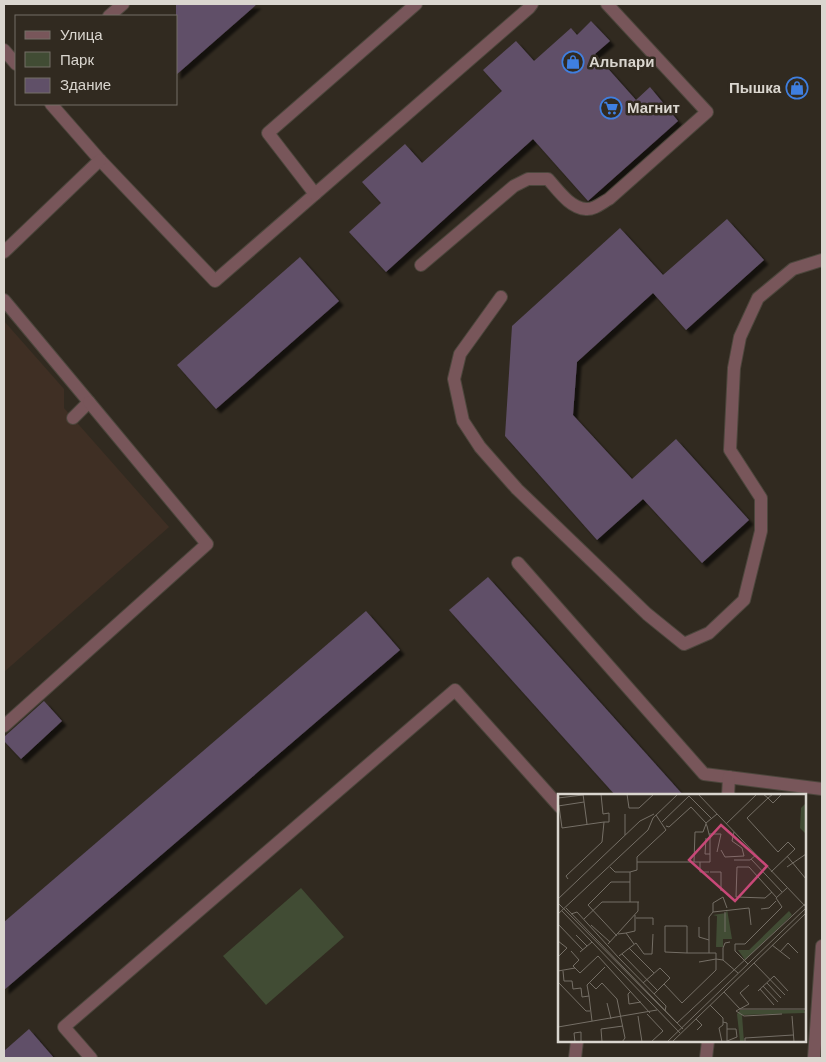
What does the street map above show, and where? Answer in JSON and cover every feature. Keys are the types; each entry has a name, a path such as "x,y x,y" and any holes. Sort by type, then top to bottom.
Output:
{"street":[{"path":"110,15 123,4"},
{"path":"315,194 268,133 416,4"},
{"path":"52,105 100,160 215,281 532,4"},
{"path":"421,265 514,186 528,179 548,179 564,197 586,209 609,199 707,112 607,4"},
{"path":"4,50 15,63"},
{"path":"4,252 100,160"},
{"path":"501,297 460,354 454,379 463,422 480,447 517,488 647,614 684,644 709,633 744,600 761,531 761,498 730,450 734,368 740,336 758,298 793,269 822,260"},
{"path":"4,300 207,544 4,726"},
{"path":"73,418 89,402"},
{"path":"518,563 704,774 822,789"},
{"path":"91,1058 64,1028 455,690 558,804"},
{"path":"728,794 729,777"},
{"path":"814,1058 822,946"},
{"path":"575,1058 577,1042"},
{"path":"706,1058 708,1042"}],"shaded area":[{"path":"4,321 64,389 64,408 169,527 4,672"}],"green space":[{"path":"301,888 344,937 266,1005 223,956"}],"building":[{"path":"176,4 257,4 178,73 178,15 176,15"},
{"path":"591,21 610,41 595,54 636,100 650,87 678,121 588,201 533,139 386,272 349,232 381,203 362,182 405,144 422,163 502,91 483,70 516,41 534,61 571,28 577,35"},
{"path":"727,219 764,260 686,330 653,293 577,362 573,415 632,479 676,439 749,520 702,563 643,499 597,540 505,436 512,326 620,228 663,275"},
{"path":"300,257 339,301 216,409 177,365"},
{"path":"488,577 682,794 614,794 449,610"},
{"path":"366,611 400,650 4,990 4,922"},
{"path":"44,701 62,721 21,759 4,741 4,737"},
{"path":"29,1029 54,1058 4,1058 4,1051"}],"place":[{"name":"Альпари","path":"573,62"},
{"name":"Пышка","path":"797,88"},
{"name":"Магнит","path":"611,108"}]}
